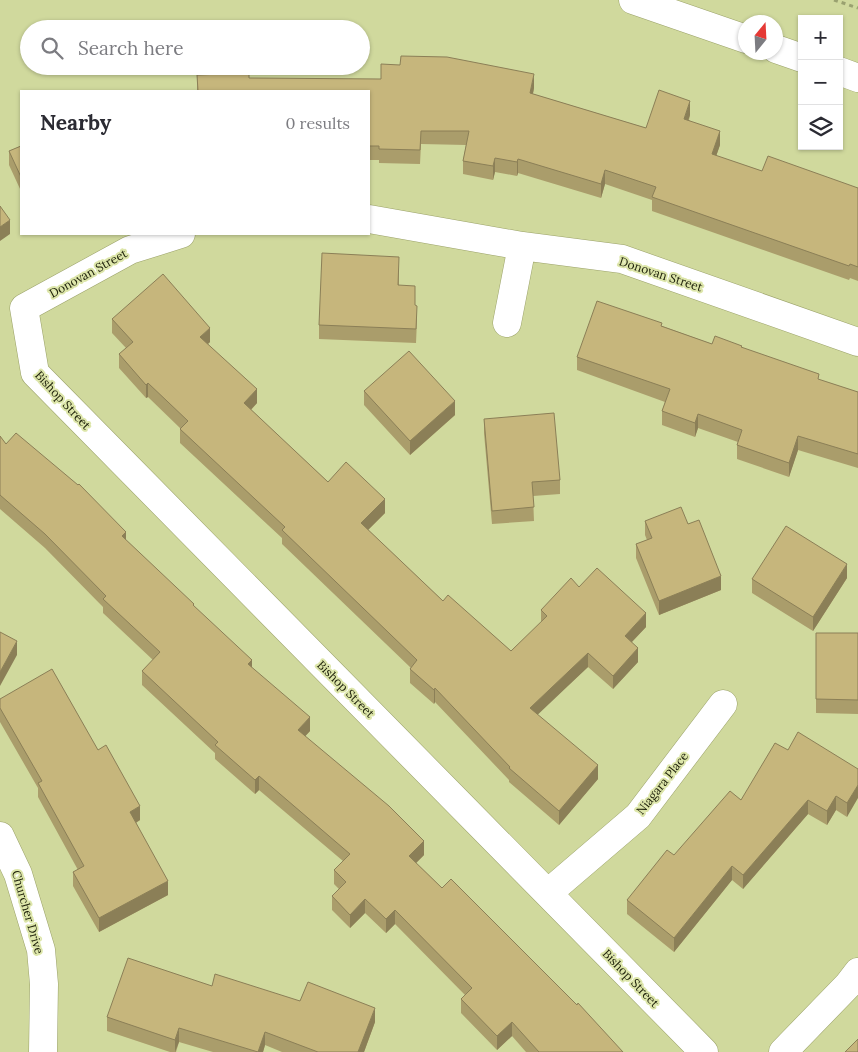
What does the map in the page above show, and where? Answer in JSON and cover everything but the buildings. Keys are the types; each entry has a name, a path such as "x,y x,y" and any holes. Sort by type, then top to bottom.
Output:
{"street":[{"path":"633,0 738,35"},
{"path":"783,51 798,57"},
{"path":"843,72 858,78"},
{"name":"Donovan Street","path":"370,219 522,246 622,259 858,342"},
{"name":"Donovan Street","path":"24,308 130,250 178,235"},
{"path":"507,323 522,246"},
{"name":"Bishop Street","path":"24,308 35,373 704,1052"},
{"name":"Niagara Place","path":"548,893 638,816 723,704"},
{"name":"Churcher Drive","path":"0,836 18,874 41,950 44,984 44,1052"},
{"path":"783,1052 848,985 858,972"}],"path":[{"path":"834,0 858,8"}]}
